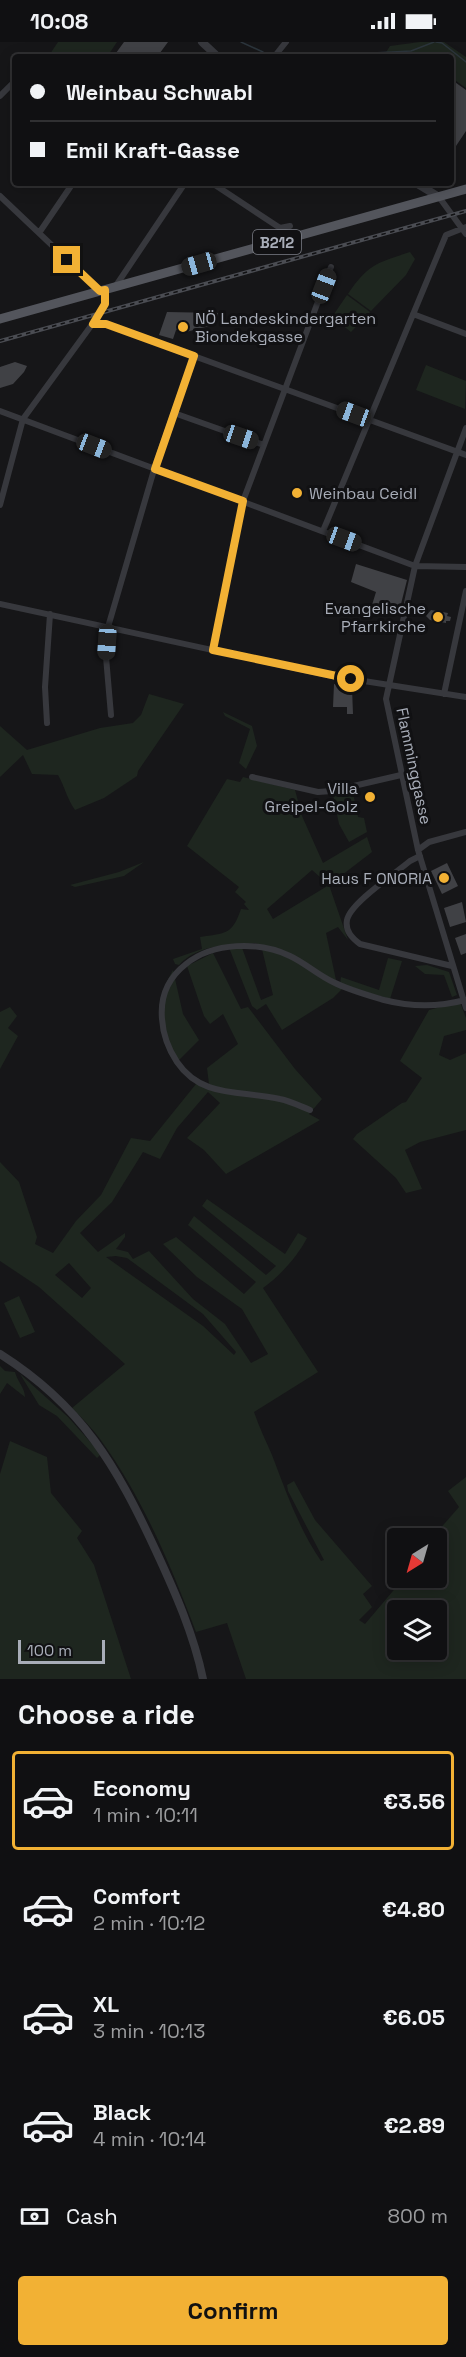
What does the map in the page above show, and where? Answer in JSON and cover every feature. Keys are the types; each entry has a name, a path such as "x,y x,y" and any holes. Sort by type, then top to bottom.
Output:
{"main road":[{"name":"B212","path":"0,319 466,189"}],"street":[{"path":"202,42 215,54"},
{"path":"276,54 286,42"},
{"path":"0,96 12,83"},
{"path":"39,233 71,186"},
{"path":"0,505 23,419 93,324 105,304 107,290 183,186"},
{"path":"217,186 280,228 290,226"},
{"path":"323,531 446,235 465,230 440,196 422,186"},
{"path":"0,196 39,233 107,290"},
{"path":"213,650 243,501 331,267"},
{"path":"413,314 466,334"},
{"path":"93,324 106,324 466,454"},
{"path":"111,715 106,667 108,627 155,469 194,356"},
{"path":"0,411 415,566 466,567"},
{"path":"174,413 264,445"},
{"name":"Flamminggasse","path":"465,1003 419,853 386,699 415,566 466,428"},
{"path":"444,694 463,622 466,591"},
{"path":"0,604 387,686 466,697"},
{"path":"47,723 45,687 50,614"},
{"path":"252,777 318,792 332,791 401,775"},
{"path":"452,966 360,944 351,937 347,925 350,912 429,842 466,832"},
{"path":"310,1110 279,1098 218,1091 202,1085 189,1076 172,1053 162,1020 163,996 171,977 178,970 205,952 239,946 260,947 291,956 338,984 387,1001 437,1006 465,1003"},
{"path":"0,1354 48,1389 88,1430 107,1455 168,1575 184,1616 203,1679"}],"shaded area":[{"path":"58,42 117,42 109,54 50,54"},
{"path":"444,42 466,57 466,88 454,79 454,54 385,54 390,46"},
{"path":"410,252 415,259 406,275 371,311 348,294 368,270 389,259"},
{"path":"347,295 370,312 351,332 332,317"},
{"path":"426,365 466,381 465,409 416,390"},
{"path":"149,694 184,704 138,771 137,776 104,798 75,810 58,775 32,774 23,755 0,777 0,726 27,750 100,728 133,723 141,715"},
{"path":"223,712 252,726 257,746 246,769 239,763 250,729 225,716"},
{"path":"243,777 295,790 302,816 323,863 367,837 372,852 329,885 348,940 338,927 326,933 336,980 342,989 333,998 282,1030 266,1004 257,1010 252,1006 228,945 202,950 179,965 175,964 173,959 202,949 200,937 227,931 234,924 241,909 249,910 244,904 246,902 235,892 239,887 187,846 227,779 240,782","holes":["312,870 329,885 273,919 267,909","255,943 261,945 273,995 261,1000 241,945"]},
{"path":"353,793 358,817 364,818 367,832 349,842 339,824 333,795"},
{"path":"144,862 124,876 75,887 70,885 119,872"},
{"path":"213,953 241,1009 248,1007 295,1069 322,1099 309,1114 320,1120 226,1174 204,1150 187,1138 220,1103 208,1092 177,1128 160,1159 143,1152 112,1202 80,1233 98,1252 125,1233 125,1237 116,1249 128,1252 133,1259 149,1251 193,1299 225,1324 251,1363 268,1354 242,1309 197,1277 163,1244 176,1237 244,1294 256,1282 188,1225 194,1216 266,1275 276,1266 202,1206 207,1199 285,1254 298,1233 307,1238 288,1266 263,1288 318,1372 254,1412 256,1418 300,1523 321,1561 324,1560 288,1491 287,1485 294,1481 315,1520 372,1586 363,1594 372,1607 359,1620 365,1624 396,1588 447,1588 447,1528 441,1528 459,1507 448,1491 466,1477 466,1679 246,1679 227,1623 196,1632 166,1557 129,1484 100,1439 72,1408 125,1364 39,1287 0,1261 0,1162 19,1182 37,1237 35,1244 53,1253 76,1221 101,1195 131,1138 150,1141 196,1084 209,1084 207,1068 238,1044 223,1014 210,1024 204,1016 187,966","holes":["106,1257 127,1258 203,1314 236,1352 234,1355 203,1326","69,1263 91,1288 82,1298 55,1275"]},
{"path":"388,958 402,961 390,999 340,984 341,977 379,990"},
{"path":"427,965 449,972 457,995 452,997 444,975 425,974 415,966"},
{"path":"173,970 183,1014 199,1040 175,1064 164,1041 160,1017 163,994"},
{"path":"460,1002 466,1018 466,1030 444,1036 439,1055 450,1060 466,1053 466,1130 420,1142 405,1150 422,1189 406,1193 396,1178 353,1139 357,1134 406,1102 422,1078 400,1061 429,1010"},
{"path":"10,1007 17,1016 8,1028 18,1036 0,1069 0,1012"},
{"path":"19,1296 35,1332 20,1338 4,1303"},
{"path":"0,1366 5,1371 15,1372 25,1397 7,1383 0,1394"},
{"path":"20,1374 68,1417 101,1454 97,1458 57,1416 39,1405"},
{"path":"10,1441 47,1457 51,1493 82,1531 77,1538 94,1565 131,1679 0,1679 0,1474"}],"building":[{"path":"124,42 168,42 159,54 116,53"},
{"path":"454,81 466,90 466,131 454,149"},
{"name":"NÖ Landeskindergarten Biondekgasse","path":"167,312 218,313 217,324 186,332 176,330 173,339 159,335"},
{"path":"15,362 27,366 24,372 13,384 0,388 0,367"},
{"path":"356,564 407,580 399,612 372,605 376,592 351,582"},
{"name":"Evangelische Pfarrkirche","path":"431,610 448,613 447,616 451,617 450,621 446,623 430,620 426,616"},
{"path":"334,684 352,688 353,714 347,714 347,707 333,707"},
{"name":"Haus F ONORIA","path":"447,863 458,886 442,894 431,871"},
{"path":"462,902 466,922 450,927 444,908"},
{"path":"466,934 466,953 461,955 455,938"}],"waterway":[{"path":"241,42 263,52"},
{"path":"353,54 411,51 434,42"},
{"path":"436,42 442,43 466,62"}],"railway":[{"path":"0,341 466,211"}],"place":[{"name":"NÖ Landeskindergarten Biondekgasse","path":"183,327"},
{"name":"Weinbau Ceidl","path":"297,493"},
{"name":"Evangelische Pfarrkirche","path":"438,617"},
{"name":"Villa Greipel-Golz","path":"370,797"},
{"name":"Haus F ONORIA","path":"444,878"}],"route":[{"path":"67,260 100,291 105,290 105,304 93,324 106,324 194,356 155,469 243,501 213,650 351,679"}]}
